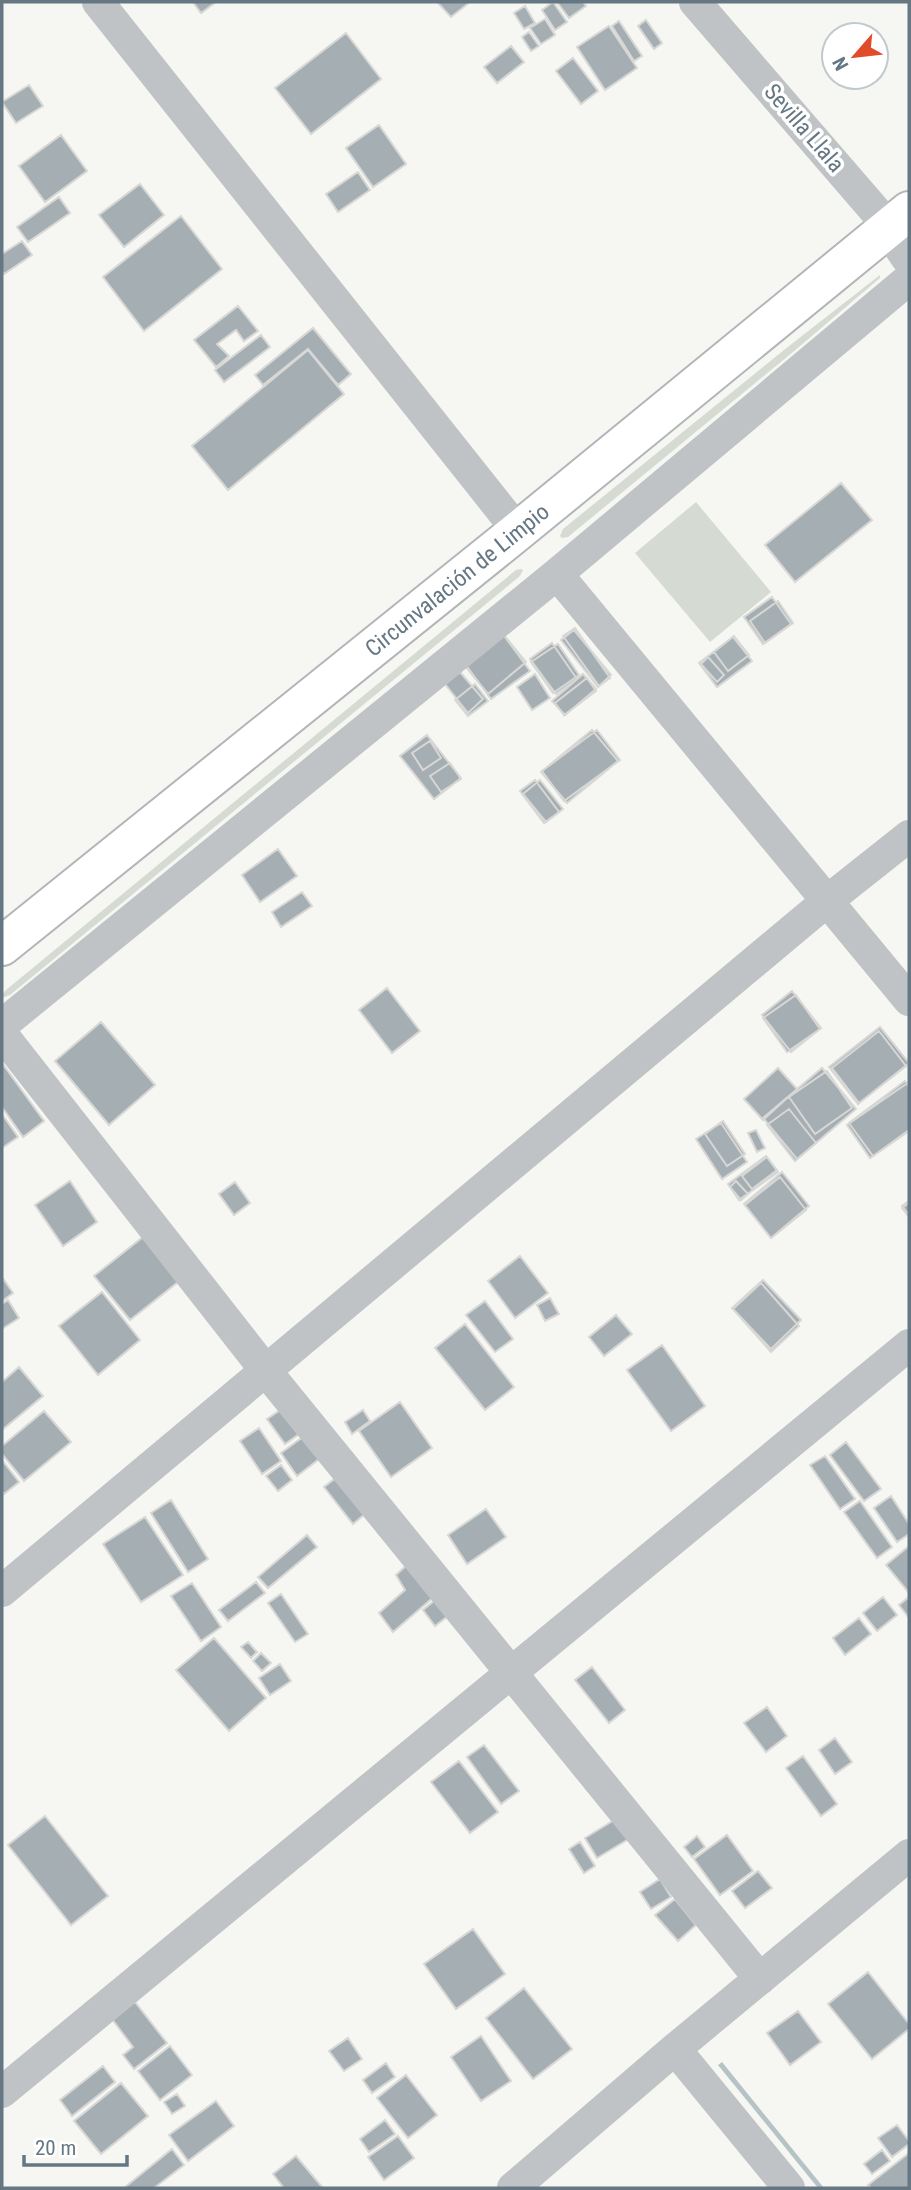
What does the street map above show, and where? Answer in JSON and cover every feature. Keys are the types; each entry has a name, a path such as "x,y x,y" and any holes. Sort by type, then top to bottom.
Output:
{"highway":[{"name":"Circunvalación de Limpio","path":"2,946 518,531 903,231"}],"street":[{"name":"Sevilla Llala","path":"695,2 903,231"},
{"path":"94,3 518,531"},
{"path":"2,1025 557,574 909,279"},
{"path":"557,574 909,1000"},
{"path":"2,1591 827,901 909,836"},
{"path":"2,1034 266,1371 760,1979"},
{"path":"2,2092 909,1345"},
{"path":"513,2188 675,2049 909,1855"},
{"path":"675,2049 789,2188"}],"shaded area":[{"path":"880,275 880,278 793,352 568,537 560,536 563,529"},
{"path":"696,502 771,592 710,642 635,553"},
{"path":"516,570 523,570 520,576 10,995 2,998 6,990"},
{"path":"722,2062 824,2188 818,2188 718,2065"}],"building":[{"path":"193,2 216,2 201,13"},
{"path":"437,2 470,2 451,17"},
{"path":"553,2 567,22 555,30 542,10"},
{"path":"557,2 583,2 586,6 569,18"},
{"path":"525,6 535,23 524,29 514,13"},
{"path":"545,19 555,35 541,44 530,28"},
{"path":"646,20 662,43 654,49 638,26"},
{"path":"619,21 642,56 634,61 612,26"},
{"path":"609,26 637,68 605,90 577,47"},
{"path":"529,32 539,46 531,51 522,37"},
{"path":"346,33 381,79 311,134 275,88"},
{"path":"511,46 524,62 497,83 484,67"},
{"path":"573,58 598,91 581,104 556,71"},
{"path":"29,85 43,106 16,123 2,102"},
{"path":"379,125 406,164 373,187 346,148"},
{"path":"61,135 87,171 45,202 19,166"},
{"path":"358,172 370,190 338,212 326,194"},
{"path":"140,184 164,215 124,247 99,215"},
{"path":"59,197 70,213 28,242 17,227"},
{"path":"181,216 222,269 144,331 103,277"},
{"path":"22,241 32,255 4,274 2,254"},
{"path":"238,306 258,331 244,341 236,330 217,344 229,356 216,367 194,340"},
{"path":"313,328 351,374 338,385 308,349 263,385 255,375"},
{"path":"261,335 270,347 224,382 215,370"},
{"path":"308,350 344,394 228,490 192,446"},
{"path":"841,483 872,520 795,582 765,545"},
{"path":"772,597 791,624 763,644 744,617"},
{"path":"778,601 793,623 765,643 750,621"},
{"path":"575,628 610,678 599,686 563,636"},
{"path":"574,630 611,675 598,687 561,640"},
{"path":"502,633 530,671 491,699 463,661"},
{"path":"503,634 526,662 488,694 465,666"},
{"path":"734,636 749,655 728,671 714,652"},
{"path":"733,637 752,661 717,687 699,663"},
{"path":"552,643 577,679 556,694 530,659"},
{"path":"558,644 579,675 553,693 531,662"},
{"path":"708,657 724,675 717,682 701,664"},
{"path":"460,672 483,699 468,713 445,684"},
{"path":"535,674 550,698 532,710 517,687"},
{"path":"583,674 596,689 565,715 552,701"},
{"path":"587,678 596,691 564,715 555,703"},
{"path":"475,684 488,701 468,716 455,700"},
{"path":"592,730 618,761 567,803 541,772"},
{"path":"597,730 620,760 564,801 542,771"},
{"path":"427,735 461,778 434,799 400,756"},
{"path":"430,741 441,758 423,770 412,753"},
{"path":"450,763 461,779 441,792 430,776"},
{"path":"535,780 559,812 544,823 520,791"},
{"path":"540,780 563,809 546,822 523,794"},
{"path":"278,849 297,876 260,902 242,875"},
{"path":"302,892 312,906 281,927 272,912"},
{"path":"387,988 420,1031 392,1053 359,1010"},
{"path":"792,991 821,1028 791,1052 762,1015"},
{"path":"796,995 820,1029 787,1052 763,1018"},
{"path":"101,1022 155,1085 109,1125 55,1061"},
{"path":"880,1027 909,1063 858,1104 829,1067"},
{"path":"879,1031 906,1066 859,1103 832,1068"},
{"path":"2,1063 44,1121 23,1137 2,1107"},
{"path":"778,1068 797,1089 763,1120 744,1099"},
{"path":"822,1068 856,1109 797,1159 763,1118"},
{"path":"827,1071 852,1108 815,1134 789,1097"},
{"path":"905,1081 909,1087 909,1130 873,1156 849,1123"},
{"path":"909,1082 909,1131 870,1158 847,1125"},
{"path":"789,1109 816,1143 795,1161 767,1125"},
{"path":"2,1114 18,1137 2,1148"},
{"path":"723,1121 745,1154 727,1166 705,1134"},
{"path":"721,1123 747,1162 722,1179 696,1139"},
{"path":"756,1130 765,1148 757,1152 748,1133"},
{"path":"766,1156 778,1172 739,1200 728,1184"},
{"path":"767,1157 777,1170 752,1189 742,1176"},
{"path":"782,1172 809,1206 771,1238 744,1204"},
{"path":"780,1177 806,1210 771,1238 745,1205"},
{"path":"70,1181 97,1222 63,1246 35,1205"},
{"path":"736,1181 748,1194 741,1200 730,1187"},
{"path":"235,1182 250,1203 234,1215 219,1194"},
{"path":"909,1201 909,1215 902,1206"},
{"path":"909,1203 909,1217 902,1208"},
{"path":"143,1237 178,1282 130,1320 94,1276"},
{"path":"520,1256 548,1293 515,1318 488,1281"},
{"path":"2,1277 13,1293 2,1301"},
{"path":"763,1280 801,1320 771,1349 732,1308"},
{"path":"761,1283 799,1326 771,1352 733,1309"},
{"path":"102,1292 140,1340 98,1375 59,1326"},
{"path":"550,1298 559,1314 545,1321 537,1305"},
{"path":"8,1300 19,1318 2,1329 2,1304"},
{"path":"485,1301 513,1339 495,1352 466,1315"},
{"path":"616,1315 632,1334 604,1356 589,1337"},
{"path":"465,1324 514,1387 485,1410 435,1348"},
{"path":"662,1345 705,1406 671,1431 627,1370"},
{"path":"19,1367 43,1396 2,1430 2,1382"},
{"path":"400,1402 432,1448 391,1477 359,1431"},
{"path":"285,1407 302,1432 285,1444 267,1419"},
{"path":"363,1410 370,1421 352,1434 345,1422"},
{"path":"44,1411 71,1442 24,1481 2,1454 2,1446"},
{"path":"259,1428 281,1461 262,1474 240,1441"},
{"path":"307,1434 323,1456 297,1476 281,1453"},
{"path":"846,1442 881,1489 864,1501 830,1455"},
{"path":"825,1456 855,1499 840,1509 810,1465"},
{"path":"2,1460 19,1482 4,1494 2,1491"},
{"path":"281,1465 292,1480 278,1491 266,1476"},
{"path":"337,1477 366,1513 353,1524 324,1487"},
{"path":"891,1496 909,1524 909,1534 897,1542 874,1508"},
{"path":"171,1500 208,1559 188,1572 151,1513"},
{"path":"860,1501 892,1547 877,1558 844,1512"},
{"path":"486,1509 506,1537 467,1564 448,1535"},
{"path":"145,1517 183,1575 141,1602 103,1544"},
{"path":"307,1535 317,1547 268,1588 258,1577"},
{"path":"909,1546 909,1593 886,1565"},
{"path":"409,1563 436,1595 393,1632 379,1613 405,1590 396,1575"},
{"path":"256,1582 265,1593 228,1621 219,1610"},
{"path":"192,1583 221,1627 201,1641 171,1596"},
{"path":"281,1594 308,1634 295,1642 268,1603"},
{"path":"440,1596 453,1612 435,1626 423,1610"},
{"path":"883,1597 897,1615 877,1631 863,1613"},
{"path":"909,1597 909,1618 899,1605"},
{"path":"859,1618 871,1634 845,1655 833,1638"},
{"path":"214,1638 266,1698 229,1731 176,1670"},
{"path":"248,1642 257,1652 251,1658 241,1647"},
{"path":"261,1653 271,1663 262,1671 253,1661"},
{"path":"280,1664 291,1681 270,1695 259,1678"},
{"path":"592,1667 625,1710 609,1723 575,1680"},
{"path":"767,1707 787,1736 766,1752 744,1723"},
{"path":"835,1738 852,1762 835,1774 819,1750"},
{"path":"484,1745 519,1791 501,1804 467,1757"},
{"path":"803,1756 837,1804 821,1816 786,1768"},
{"path":"459,1761 498,1812 470,1833 431,1782"},
{"path":"45,1816 108,1896 71,1925 8,1845"},
{"path":"619,1817 632,1837 597,1858 585,1838"},
{"path":"727,1835 753,1871 720,1895 694,1859"},
{"path":"697,1836 705,1847 692,1857 684,1847"},
{"path":"580,1842 595,1866 584,1873 569,1849"},
{"path":"758,1871 772,1888 745,1908 732,1891"},
{"path":"660,1879 671,1897 651,1909 640,1892"},
{"path":"675,1899 696,1925 678,1941 655,1915"},
{"path":"473,1929 505,1974 456,2009 424,1964"},
{"path":"868,1972 909,2024 909,2029 872,2059 828,2004"},
{"path":"524,1988 572,2049 533,2079 486,2018"},
{"path":"135,2002 167,2043 134,2069 123,2055 133,2047 112,2019"},
{"path":"798,2011 821,2042 790,2065 767,2033"},
{"path":"481,2036 511,2081 481,2101 451,2057"},
{"path":"348,2038 362,2059 344,2071 329,2051"},
{"path":"170,2046 192,2075 160,2100 138,2071"},
{"path":"386,2063 395,2077 372,2093 363,2080"},
{"path":"103,2066 115,2082 72,2116 60,2100"},
{"path":"406,2075 437,2115 408,2138 377,2098"},
{"path":"121,2083 148,2116 101,2154 74,2121"},
{"path":"177,2094 185,2106 172,2114 164,2102"},
{"path":"216,2101 234,2126 188,2161 169,2135"},
{"path":"385,2120 395,2134 369,2152 360,2139"},
{"path":"897,2125 909,2144 892,2157 878,2138"},
{"path":"398,2136 414,2158 384,2180 368,2157"},
{"path":"172,2149 184,2165 154,2188 124,2188"},
{"path":"882,2150 890,2161 872,2174 864,2164"},
{"path":"909,2153 909,2188 871,2188 868,2185"},
{"path":"296,2156 323,2188 284,2188 273,2174"}]}
